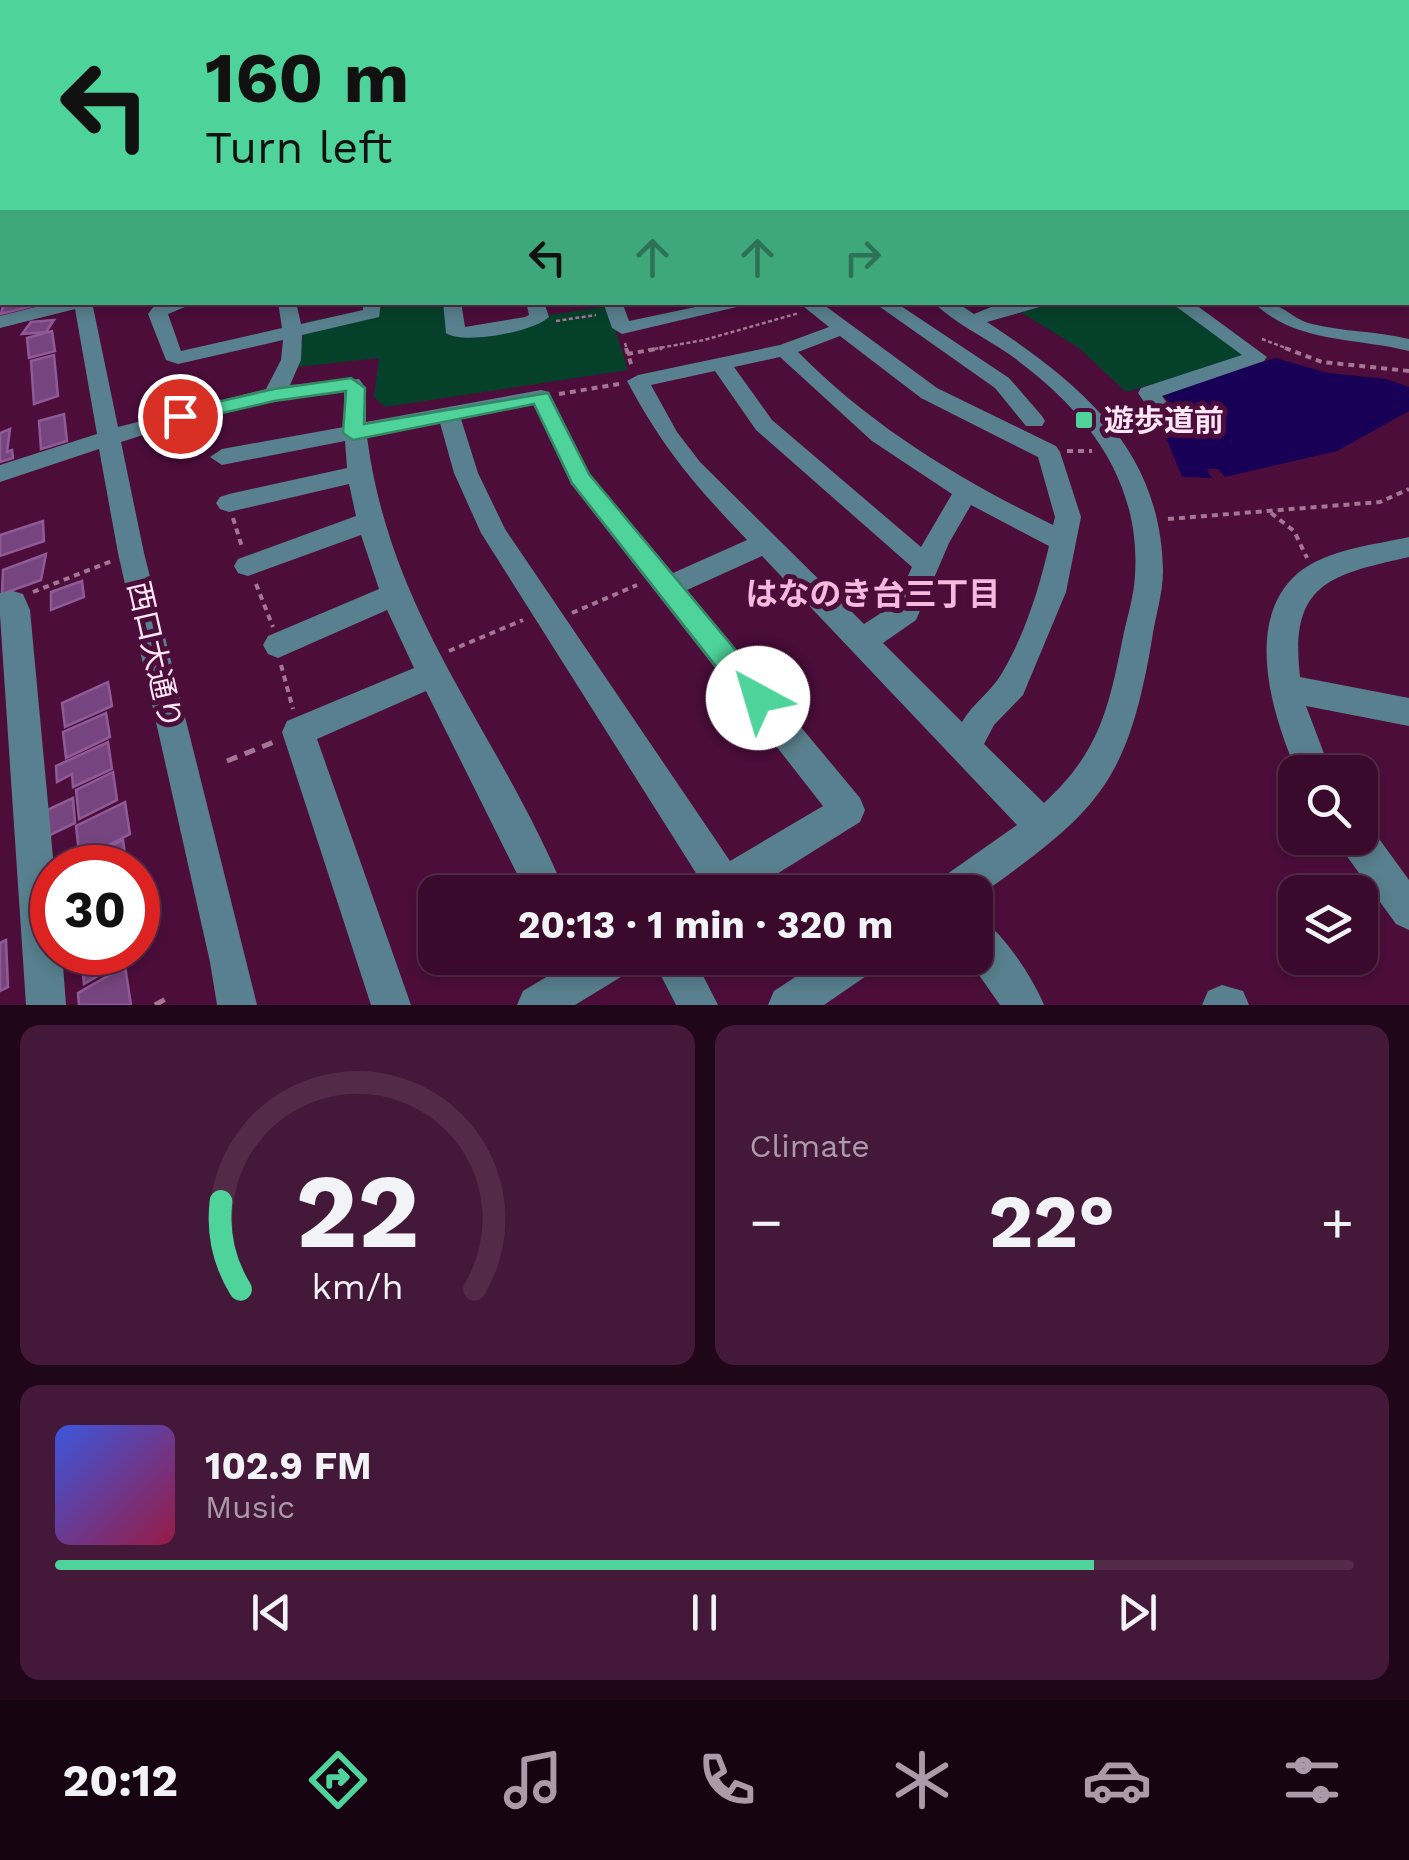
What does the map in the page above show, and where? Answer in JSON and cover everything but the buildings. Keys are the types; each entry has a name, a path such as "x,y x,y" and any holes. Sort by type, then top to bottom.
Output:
{"street":[{"path":"0,322 69,305"},
{"name":"西口大通り","path":"82,305 131,552 237,1005"},
{"path":"178,305 158,314 173,356 372,313 372,305"},
{"path":"274,395 290,368 296,342 288,305"},
{"path":"452,305 456,334 533,312"},
{"path":"617,314 724,305"},
{"path":"886,305 1002,383 1034,421"},
{"path":"946,305 1062,384 1100,424 1128,468 1145,520 1149,572 1122,726 1082,790 1042,826 976,875"},
{"path":"972,322 1016,305"},
{"path":"1159,407 1148,393 1257,357 1183,305"},
{"path":"1267,305 1305,328 1375,336 1409,346"},
{"path":"813,308 929,393 1048,452 1068,517 1065,542 1030,649 1012,685 983,715 965,748"},
{"path":"842,329 786,350 638,380 668,436 692,468 1042,826"},
{"path":"786,350 834,399 879,434 967,490 1065,542"},
{"path":"721,364 764,425 912,555 928,563"},
{"path":"0,474 109,438 274,395 351,384 356,388 353,433 357,474 367,522 393,595 537,875"},
{"path":"222,458 541,397 580,478 848,810 743,875"},
{"path":"449,415 479,504 711,875"},
{"path":"229,503 357,474"},
{"path":"864,640 906,612 967,490"},
{"path":"248,566 367,522"},
{"path":"664,581 766,543"},
{"path":"1307,755 1292,719 1287,688 1285,613 1292,597 1308,580 1335,567 1409,547"},
{"path":"278,644 393,595"},
{"path":"7,603 46,1005"},
{"path":"391,1005 298,732 429,667"},
{"path":"1287,688 1409,712"},
{"path":"1368,855 1409,911"},
{"path":"993,961 1024,1005"},
{"path":"537,1005 578,975"},
{"path":"681,975 698,1005"},
{"path":"788,1005 833,975"}],"path":[{"path":"627,354 704,340 813,308"},
{"path":"533,312 617,314 638,380 541,397"},
{"path":"1254,335 1322,362 1409,370"},
{"path":"1048,452 1107,451"},
{"path":"1156,520 1380,502 1409,488"},
{"path":"1271,513 1294,531 1308,559"},
{"path":"7,603 112,561"},
{"path":"429,667 549,616 664,581"},
{"path":"228,761 298,732"},
{"path":"155,1005 171,996"}],"green space":[{"path":"392,305 449,305 452,330 608,306 628,370 385,407 374,397 379,358 297,367 306,322"},
{"path":"1052,305 1176,305 1241,349 1244,358 1126,392 1079,348 1019,311"}],"shaded area":[{"path":"1275,358 1328,373 1386,379 1409,387 1409,411 1337,451 1225,477 1218,469 1207,469 1212,478 1182,477 1159,420 1182,414 1161,394"}],"place":[{"name":"遊歩道前","path":"1084,420"}],"district":[{"name":"はなのき台三丁目","path":"873,594"}],"route":[{"path":"180,416 274,395 351,384 356,388 353,433 541,397 580,478 758,698"}]}
